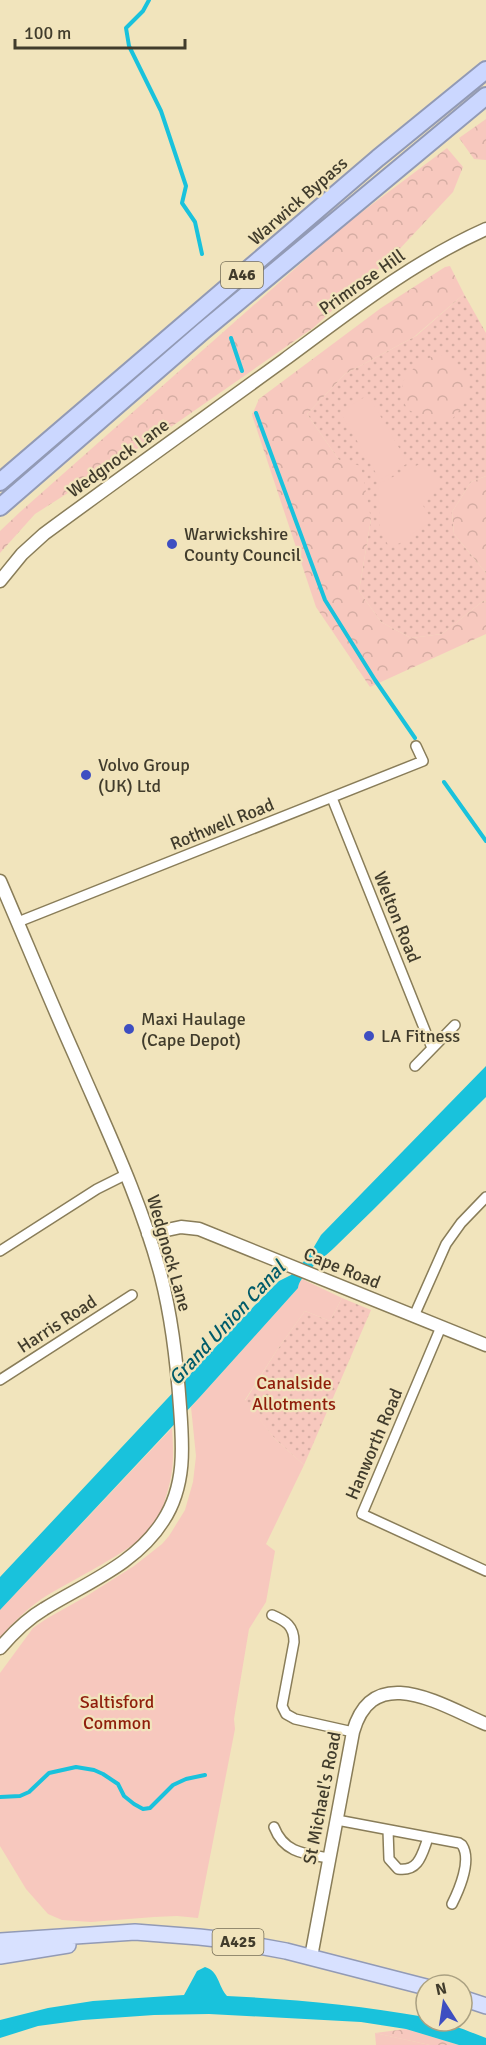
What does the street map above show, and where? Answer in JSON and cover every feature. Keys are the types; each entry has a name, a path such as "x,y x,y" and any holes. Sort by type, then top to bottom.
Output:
{"highway":[{"name":"Warwick Bypass","path":"0,482 369,166 486,70"},
{"name":"Warwick Bypass","path":"0,507 203,331 486,96"}],"main road":[{"name":"A425","path":"2,1945 135,1932 226,1940 311,1957 414,1984"}],"street":[{"name":"Primrose Hill","path":"265,373 413,267 486,229"},
{"name":"Wedgnock Lane","path":"0,581 22,554 44,534 265,373"},
{"name":"Rothwell Road","path":"18,922 423,762 416,747"},
{"name":"Welton Road","path":"332,798 432,1048"},
{"name":"Wedgnock Lane","path":"0,881 148,1234 166,1297 176,1362 183,1464 174,1501 147,1542 111,1570 29,1619 0,1648"},
{"path":"415,1066 455,1025"},
{"path":"0,1251 97,1189 125,1175"},
{"path":"414,1316 446,1244 461,1223 486,1197"},
{"name":"Cape Road","path":"148,1234 181,1227 199,1229 486,1345"},
{"name":"Harris Road","path":"0,1380 132,1296"},
{"name":"Hanworth Road","path":"441,1327 362,1514 486,1571"},
{"path":"272,1615 287,1623 294,1633 282,1706 286,1714 295,1719 353,1732"},
{"name":"St Michael's Road","path":"311,1957 353,1732 359,1715 370,1703 383,1695 398,1692 417,1695 486,1724"},
{"path":"337,1820 459,1843 465,1848 466,1856 462,1881 452,1904"},
{"path":"274,1827 281,1840 294,1851 329,1858"},
{"path":"388,1830 389,1859 398,1869 409,1869 418,1863 428,1838"}],"green space":[{"path":"486,119 486,160 474,159 459,138"},
{"path":"447,148 463,167 453,192 393,256 313,328 168,429 35,514 0,553 0,531 20,512 342,227"},
{"path":"450,266 464,294 414,337 345,374 307,414 339,460 361,466 371,519 359,591 381,622 411,638 442,634 483,601 486,602 486,634 370,687 316,607 252,415 259,399 381,308"},
{"path":"464,294 486,333 486,476 471,482 452,512 454,534 486,573 486,602 483,601 442,634 411,638 381,622 359,591 371,519 339,460 307,414 345,374 416,336"},
{"path":"439,354 450,360 465,374 468,391 461,409 452,419 428,420 407,409 402,397 403,381 419,362"},
{"path":"368,395 408,463 380,480 340,412"},
{"path":"422,463 441,482 421,502 432,521 409,536 407,540 389,547 380,529 378,484"},
{"path":"486,476 486,573 454,534 452,512 471,482"},
{"name":"Saltisford Common","path":"302,1279 342,1298 330,1321 305,1311 245,1400 275,1439 304,1465 266,1544 275,1551 266,1602 249,1629 234,1719 235,1729 198,1918 177,1916 91,1922 62,1920 48,1914 26,1889 0,1846 0,1673 33,1628 134,1566 169,1536 185,1510 193,1482 196,1456 191,1407 298,1288 298,1283"},
{"name":"Canalside Allotments","path":"342,1298 371,1310 304,1465 275,1439 245,1401 305,1311 330,1321"},
{"path":"172,1428 172,1473 160,1518 152,1529 123,1551 40,1600 18,1618 0,1638 0,1610"},
{"path":"406,2029 459,2045 430,2045 375,2033"},
{"path":"375,2033 430,2045 376,2045"}],"water":[{"path":"486,1066 486,1097 308,1272 299,1283 298,1288 199,1398 0,1610 0,1577 257,1303 279,1281 291,1275 308,1257 321,1235"},
{"path":"205,1967 210,1969 216,1975 227,1996 326,2003 414,2015 414,2031 361,2022 209,2014 83,2020 38,2026 0,2038 0,2020 48,2008 93,2001 184,1995 197,1971"},
{"path":"419,2033 472,2033 486,2038 486,2045 459,2045"}],"waterway":[{"path":"149,0 143,11 126,28 129,46 161,111 186,186 182,203 195,222 202,254"},
{"path":"231,338 242,371"},
{"path":"256,413 325,600 375,680 415,738"},
{"path":"444,782 486,841"},
{"path":"0,1797 20,1796 29,1792 49,1773 76,1767 103,1774 118,1784 124,1796 143,1809 150,1808 173,1785 186,1779 205,1775"}],"place":[{"name":"Warwickshire County Council","path":"172,544"},
{"name":"Volvo Group (UK) Ltd","path":"86,775"},
{"name":"Maxi Haulage (Cape Depot)","path":"129,1029"},
{"name":"LA Fitness","path":"369,1036"}],"water label":[{"name":"Grand Union Canal","path":"227,1323"}]}
